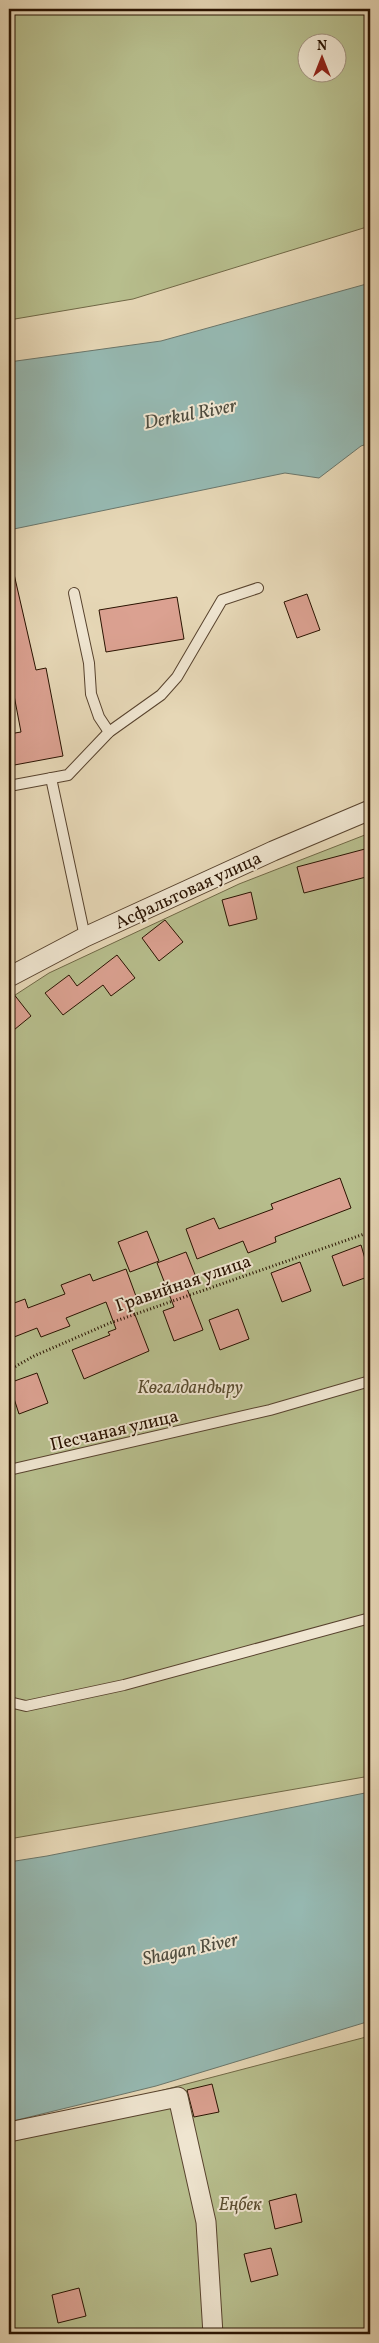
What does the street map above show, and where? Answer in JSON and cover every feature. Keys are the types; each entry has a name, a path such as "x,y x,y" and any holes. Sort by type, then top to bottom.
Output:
{"street":[{"name":"Асфальтовая улица","path":"9,977 85,937 273,851 370,810"},
{"path":"9,2132 178,2097 206,2222 213,2334"}],"lane":[{"path":"9,786 68,775 109,732 161,695 177,676 222,600 258,588"},
{"path":"74,593 89,663 91,694 99,717 109,732"},
{"path":"50,778 85,937"},
{"name":"Песчаная улица","path":"9,1470 270,1410 370,1381"},
{"path":"9,1702 26,1706 124,1685 370,1618"}],"path":[{"name":"Гравийная улица","path":"9,1370 34,1356 110,1323 370,1232"}],"green space":[{"path":"9,9 370,9 370,226 133,299 9,320"},
{"name":"Көгалдандыру","path":"370,833 370,1776 9,1839 9,999 49,973 239,884"},
{"name":"Еңбек","path":"370,2036 370,2334 9,2334 9,2127 64,2116"}],"water":[{"name":"Derkul River","path":"370,283 370,443 361,446 319,478 285,473 9,530 9,362 161,341"},
{"name":"Shagan River","path":"370,1792 370,2021 156,2086 9,2122 9,1862"}],"building":[{"path":"9,574 14,574 36,670 46,668 63,756 9,766 9,734 21,732 9,669"},
{"path":"307,594 320,630 297,638 284,602"},
{"path":"177,597 184,639 106,652 99,610"},
{"path":"365,849 370,876 304,893 297,867"},
{"path":"251,892 257,919 229,926 222,900"},
{"path":"165,920 183,942 159,961 142,938"},
{"path":"117,955 135,978 111,996 103,985 63,1015 45,993 69,975 77,986"},
{"path":"9,988 31,1016 9,1034"},
{"path":"340,1178 351,1208 275,1237 276,1242 248,1253 243,1241 197,1259 186,1229 214,1218 219,1229 273,1209 271,1204"},
{"path":"147,1231 159,1261 130,1272 118,1242"},
{"path":"361,1245 370,1276 343,1286 332,1256"},
{"path":"186,1252 198,1282 186,1286 203,1330 174,1341 163,1311 174,1307 157,1263"},
{"path":"300,1262 311,1291 282,1302 271,1273"},
{"path":"126,1269 137,1299 130,1302 149,1351 84,1379 72,1350 110,1335 108,1332 116,1329 106,1302 66,1318 70,1326 41,1337 37,1328 9,1339 9,1305 25,1299 28,1308 65,1294 61,1285 90,1274 93,1281"},
{"path":"238,1309 249,1339 220,1350 209,1320"},
{"path":"37,1373 48,1403 19,1414 9,1383"},
{"path":"212,2084 219,2112 194,2117 187,2090"},
{"path":"296,2194 302,2222 275,2229 269,2201"},
{"path":"271,2248 278,2275 251,2282 244,2254"},
{"path":"79,2288 86,2316 58,2323 52,2295"}]}
